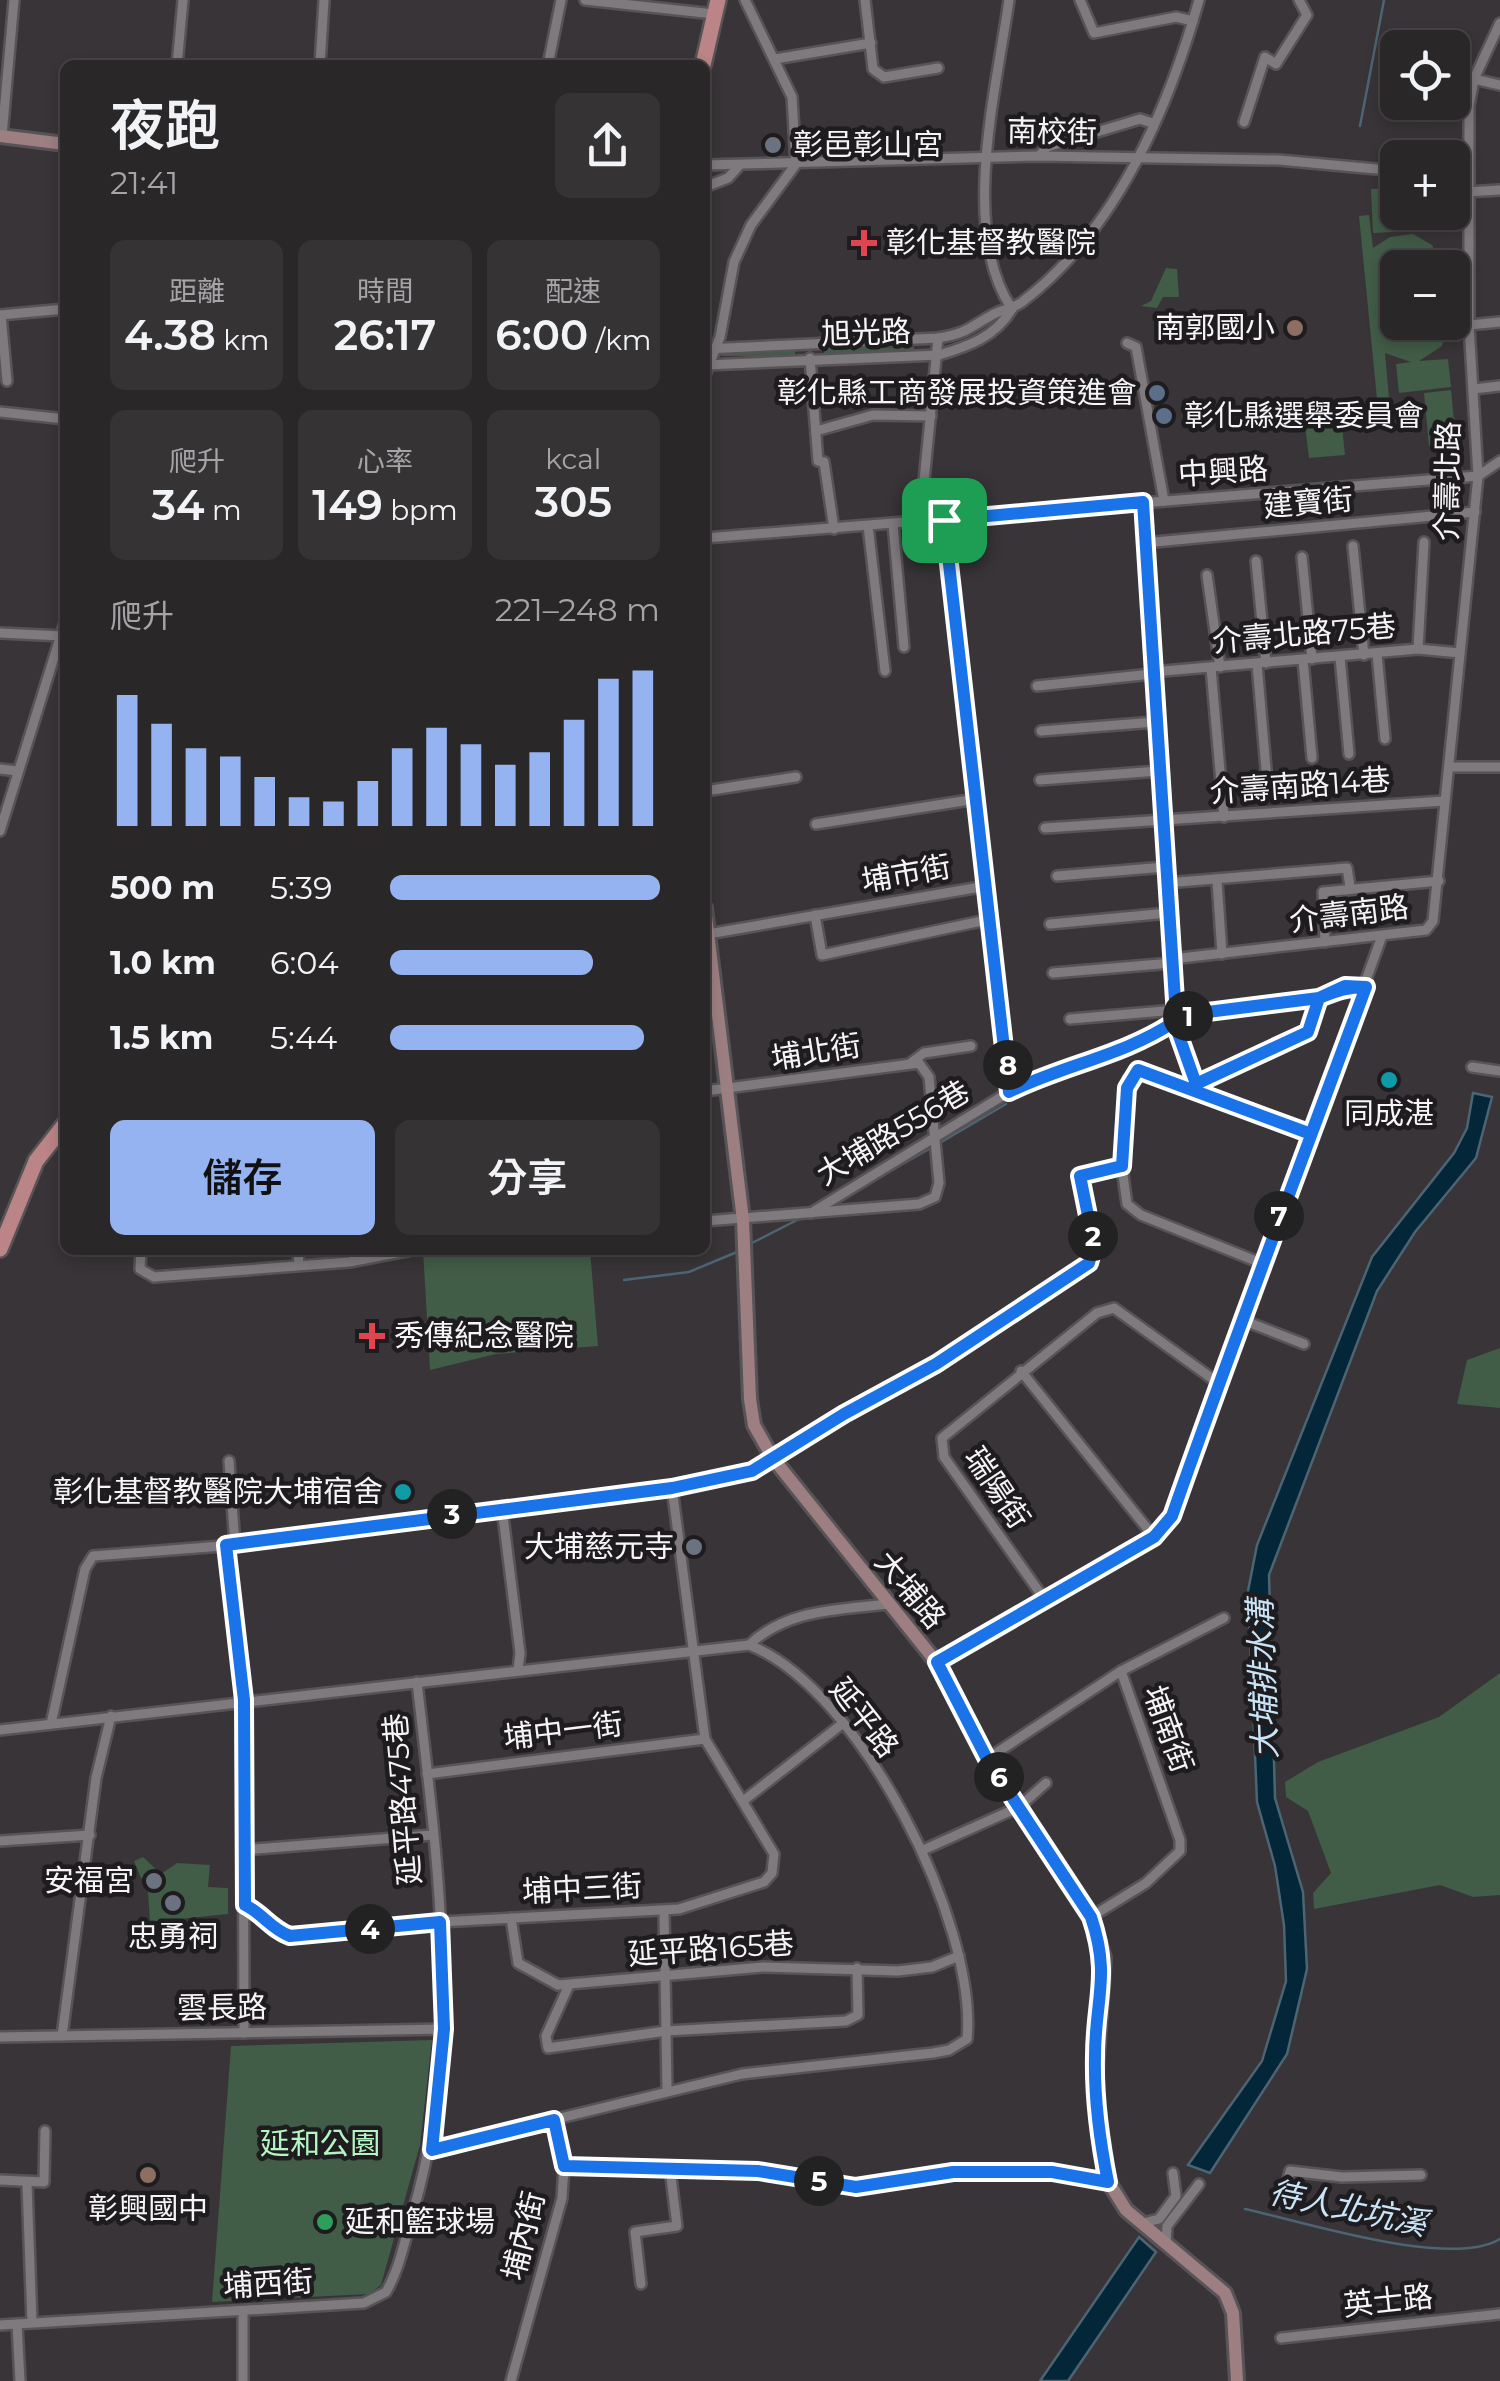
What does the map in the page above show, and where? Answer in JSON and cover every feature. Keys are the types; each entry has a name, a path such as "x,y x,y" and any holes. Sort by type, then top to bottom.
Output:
{"main road":[{"path":"704,60 716,7"},
{"path":"1,136 60,143"},
{"path":"710,950 742,1220"},
{"path":"0,1249 6,1212 60,1131"},
{"name":"大埔路","path":"742,1220 754,1425 772,1457 937,1662 987,1759 1091,1917 1104,1958 1095,2088 1108,2182"},
{"path":"1108,2182 1126,2210 1225,2293 1234,2313 1237,2381"}],"street":[{"path":"1,136 14,0"},
{"path":"178,60 184,0"},
{"path":"320,60 324,0"},
{"path":"549,60 561,0"},
{"path":"586,0 716,7"},
{"path":"710,349 734,262 752,226 796,164 792,97 745,0"},
{"path":"864,0 873,68 884,77 938,68"},
{"path":"1009,0 988,156 990,258 1002,294 1012,308"},
{"path":"1080,0 1094,33 1176,17 1193,21"},
{"name":"旭光路","path":"710,368 939,354 973,344 1002,324 1012,308 1082,243 1116,198 1138,158 1199,0"},
{"path":"1244,122 1265,57 1276,64 1307,15 1299,0"},
{"name":"介壽北路","path":"1469,140 1474,79 1500,23"},
{"path":"775,60 871,43"},
{"path":"1474,79 1500,85"},
{"path":"1039,156 1046,147 1140,119 1152,123"},
{"name":"南校街","path":"710,165 1039,156 1279,160 1380,169"},
{"path":"710,185 728,178 738,166"},
{"path":"1470,192 1500,190"},
{"name":"旭光路","path":"710,349 938,338 968,333 994,313 1012,308"},
{"path":"7,381 1,315 60,309"},
{"path":"1470,324 1500,322"},
{"path":"920,522 938,338"},
{"name":"介壽北路","path":"1448,766 1478,476 1469,340"},
{"path":"1127,343 1136,347 1164,500"},
{"path":"808,345 816,431 834,529"},
{"path":"1473,389 1500,386"},
{"path":"0,412 60,419"},
{"path":"816,431 874,415 931,416"},
{"name":"中興路","path":"710,538 1478,476 1500,461"},
{"path":"1143,502 1175,1016 1196,1084 1308,1032 1319,998"},
{"name":"建寶街","path":"1144,543 1475,512"},
{"name":"埔市街","path":"710,934 986,886 944,520"},
{"path":"893,524 904,647"},
{"path":"868,526 885,671"},
{"path":"1418,649 1424,542"},
{"path":"1353,546 1364,654"},
{"path":"1302,557 1312,758"},
{"path":"1256,562 1268,792"},
{"path":"1207,576 1224,818"},
{"path":"0,633 60,636"},
{"path":"0,832 60,642"},
{"name":"介壽北路75巷","path":"1038,686 1418,649 1460,653"},
{"path":"1377,654 1385,739"},
{"path":"1340,657 1349,754"},
{"path":"1042,731 1155,722"},
{"path":"1448,766 1500,767"},
{"name":"介壽南路","path":"1052,972 1426,930 1434,921 1448,766"},
{"path":"0,769 17,770"},
{"path":"1040,780 1158,772"},
{"path":"710,789 796,777"},
{"path":"816,824 976,799"},
{"name":"介壽南路14巷","path":"1046,828 1444,800"},
{"path":"1057,876 1165,868"},
{"path":"1166,883 1347,868 1350,886"},
{"path":"1216,881 1222,954"},
{"path":"1325,942 1323,892 1350,886 1439,882"},
{"path":"986,886 1009,1092"},
{"path":"1050,924 1168,914"},
{"path":"815,915 822,955 991,919"},
{"path":"937,1662 1154,1537 1172,1516 1217,1382 1382,936"},
{"path":"1070,1019 1175,1016 1319,998 1345,986 1366,987"},
{"name":"大埔路556巷","path":"710,1221 808,1214 1009,1092 1039,1077 1108,1057 1175,1016"},
{"name":"埔北街","path":"710,1091 912,1062 924,1053 971,1046"},
{"path":"808,1214 929,1202 939,1183 929,1077 925,1068 912,1062"},
{"path":"1472,1067 1500,1071"},
{"path":"1261,1263 1132,1209 1122,1192 1127,1088 1138,1070 1311,1134"},
{"path":"50,1724 84,1568 94,1556 230,1545 672,1488 752,1471 936,1364 1089,1263 1094,1245 1080,1176 1122,1166"},
{"path":"141,1255 140,1270 144,1276 299,1265 374,1255"},
{"path":"298,1255 299,1265"},
{"name":"瑞陽街","path":"1045,1600 942,1448 942,1438 1097,1313 1114,1308 1217,1382"},
{"path":"1240,1319 1304,1344"},
{"path":"1022,1371 1154,1537"},
{"path":"229,1460 230,1545 244,1700 244,2033"},
{"path":"672,1488 690,1649 705,1739"},
{"path":"502,1508 520,1653 518,1670"},
{"path":"0,1730 748,1645 762,1632 795,1616 888,1604"},
{"path":"1121,1672 1224,1618"},
{"name":"延平路","path":"432,2150 667,2089 742,2074 950,2050 966,2039 968,2011 958,1956 923,1850 842,1724 781,1660 748,1645"},
{"name":"埔南街","path":"987,1759 1121,1672 1180,1840 1180,1851 1146,1884 1091,1917"},
{"name":"延平路475巷","path":"417,1682 440,1922 444,2029 432,2150"},
{"path":"62,2036 96,1778 111,1716"},
{"path":"743,1801 842,1724"},
{"name":"埔中一街","path":"428,1774 705,1739"},
{"name":"埔中三街","path":"245,1905 262,1913 274,1930 290,1936 440,1922 664,1910 764,1882 772,1874 774,1854 705,1739"},
{"path":"923,1850 1019,1808 1046,1784"},
{"path":"0,1841 90,1834"},
{"path":"243,1850 432,1835"},
{"path":"664,1910 667,2089"},
{"name":"延平路165巷","path":"511,1918 518,1964 558,1985 763,1967 898,1971 932,1966 958,1956"},
{"path":"569,1985 546,2036 548,2048 666,2032 846,2020 858,2015 857,1968"},
{"name":"雲長路","path":"0,2037 444,2029"},
{"path":"554,2120 564,2166"},
{"path":"0,2180 44,2182 48,2174 45,2131"},
{"name":"埔西街","path":"0,2325 364,2303 386,2292 432,2150"},
{"name":"埔內街","path":"510,2381 562,2198 564,2166 758,2171 856,2187 953,2172 1052,2172 1108,2182"},
{"path":"641,2284 636,2232 677,2226 670,2169"},
{"path":"1282,2203 1290,2171 1342,2177 1421,2175"},
{"path":"1143,2223 1159,2218 1176,2196 1173,2173"},
{"path":"27,2184 32,2322"},
{"path":"1166,2244 1167,2226 1200,2184"},
{"path":"243,2311 243,2381"},
{"name":"英士路","path":"1281,2338 1500,2314"},
{"path":"17,2324 20,2381"}],"green space":[{"path":"1371,189 1380,189 1380,230 1415,231 1373,233"},
{"path":"1369,215 1373,248 1390,237 1413,234 1432,245 1434,250 1380,250 1380,340 1443,340 1442,346 1419,361 1448,359 1451,387 1399,393 1396,364 1411,362 1385,353 1389,398 1377,399 1359,216"},
{"path":"1166,268 1177,269 1179,297 1163,297 1157,308 1141,306 1151,301"},
{"path":"914,347 914,353 824,353 825,349"},
{"path":"795,350 795,356 721,356 722,353"},
{"path":"1451,390 1456,443 1429,446 1424,393"},
{"path":"1340,406 1345,455 1309,458 1303,409"},
{"path":"423,1255 590,1255 598,1346 496,1354 430,1370"},
{"path":"1500,1348 1500,1408 1457,1404 1467,1360"},
{"path":"1500,1673 1500,1895 1473,1897 1440,1885 1314,1909 1313,1893 1331,1873 1308,1811 1286,1797 1285,1782 1318,1762 1439,1717"},
{"path":"143,1857 161,1874 177,1863 210,1865 208,1887 228,1888 228,1914 150,1922 147,1878 141,1878 134,1861"},
{"name":"延和公園","path":"432,2040 420,2145 381,2285 369,2294 212,2302 231,2046"}],"water":[{"name":"大埔排水溝","path":"1473,1093 1492,1097 1476,1158 1415,1232 1377,1291 1269,1575 1275,1798 1303,1892 1307,1969 1287,2054 1210,2173 1188,2165 1262,2061 1286,1981 1284,1925 1275,1866 1257,1802 1248,1591 1257,1545 1372,1257 1454,1153 1467,1128"},
{"path":"1139,2237 1156,2252 1068,2381 1040,2381"}],"waterway":[{"path":"1360,126 1384,0"},
{"path":"938,1144 1006,1104"},
{"path":"860,1188 931,1148"},
{"path":"748,1245 803,1217"},
{"path":"624,1280 689,1272 737,1252"},
{"name":"待人北坑溪","path":"1245,2209 1413,2246 1477,2247 1500,2239"}],"place":[{"name":"彰邑彰山宮","path":"773,145"},
{"name":"彰化基督教醫院","path":"864,243"},
{"name":"南郭國小","path":"1295,328"},
{"name":"彰化縣工商發展投資策進會","path":"1157,393"},
{"name":"彰化縣選舉委員會","path":"1164,416"},
{"name":"同成湛","path":"1389,1080"},
{"name":"秀傳紀念醫院","path":"372,1336"},
{"name":"彰化基督教醫院大埔宿舍","path":"403,1492"},
{"name":"大埔慈元寺","path":"694,1547"},
{"name":"安福宮","path":"154,1881"},
{"name":"忠勇祠","path":"173,1903"},
{"name":"彰興國中","path":"148,2175"},
{"name":"延和籃球場","path":"325,2222"}],"route":[{"path":"944,520 1010,1074 1009,1092 1039,1077 1108,1057 1174,1022 1196,1084 1308,1032 1319,998 1330,994 1345,986 1366,987 1358,1010 1311,1134 1240,1319 1172,1516 1154,1537 937,1662 987,1759 1091,1917 1099,1940 1104,1982 1096,2028 1095,2088 1108,2182 1052,2172 953,2172 856,2187 758,2171 564,2166 554,2120 432,2150 444,2029 440,1922 333,1935 322,1931 290,1936 274,1930 262,1913 245,1905 244,1700 226,1545 672,1488 752,1471 844,1414 936,1364 1089,1263 1094,1245 1080,1176 1122,1166 1127,1088 1132,1073 1144,1070 1311,1134 1366,987 1345,986 1319,998 1176,1016 1160,821 1143,502 944,520"}]}
